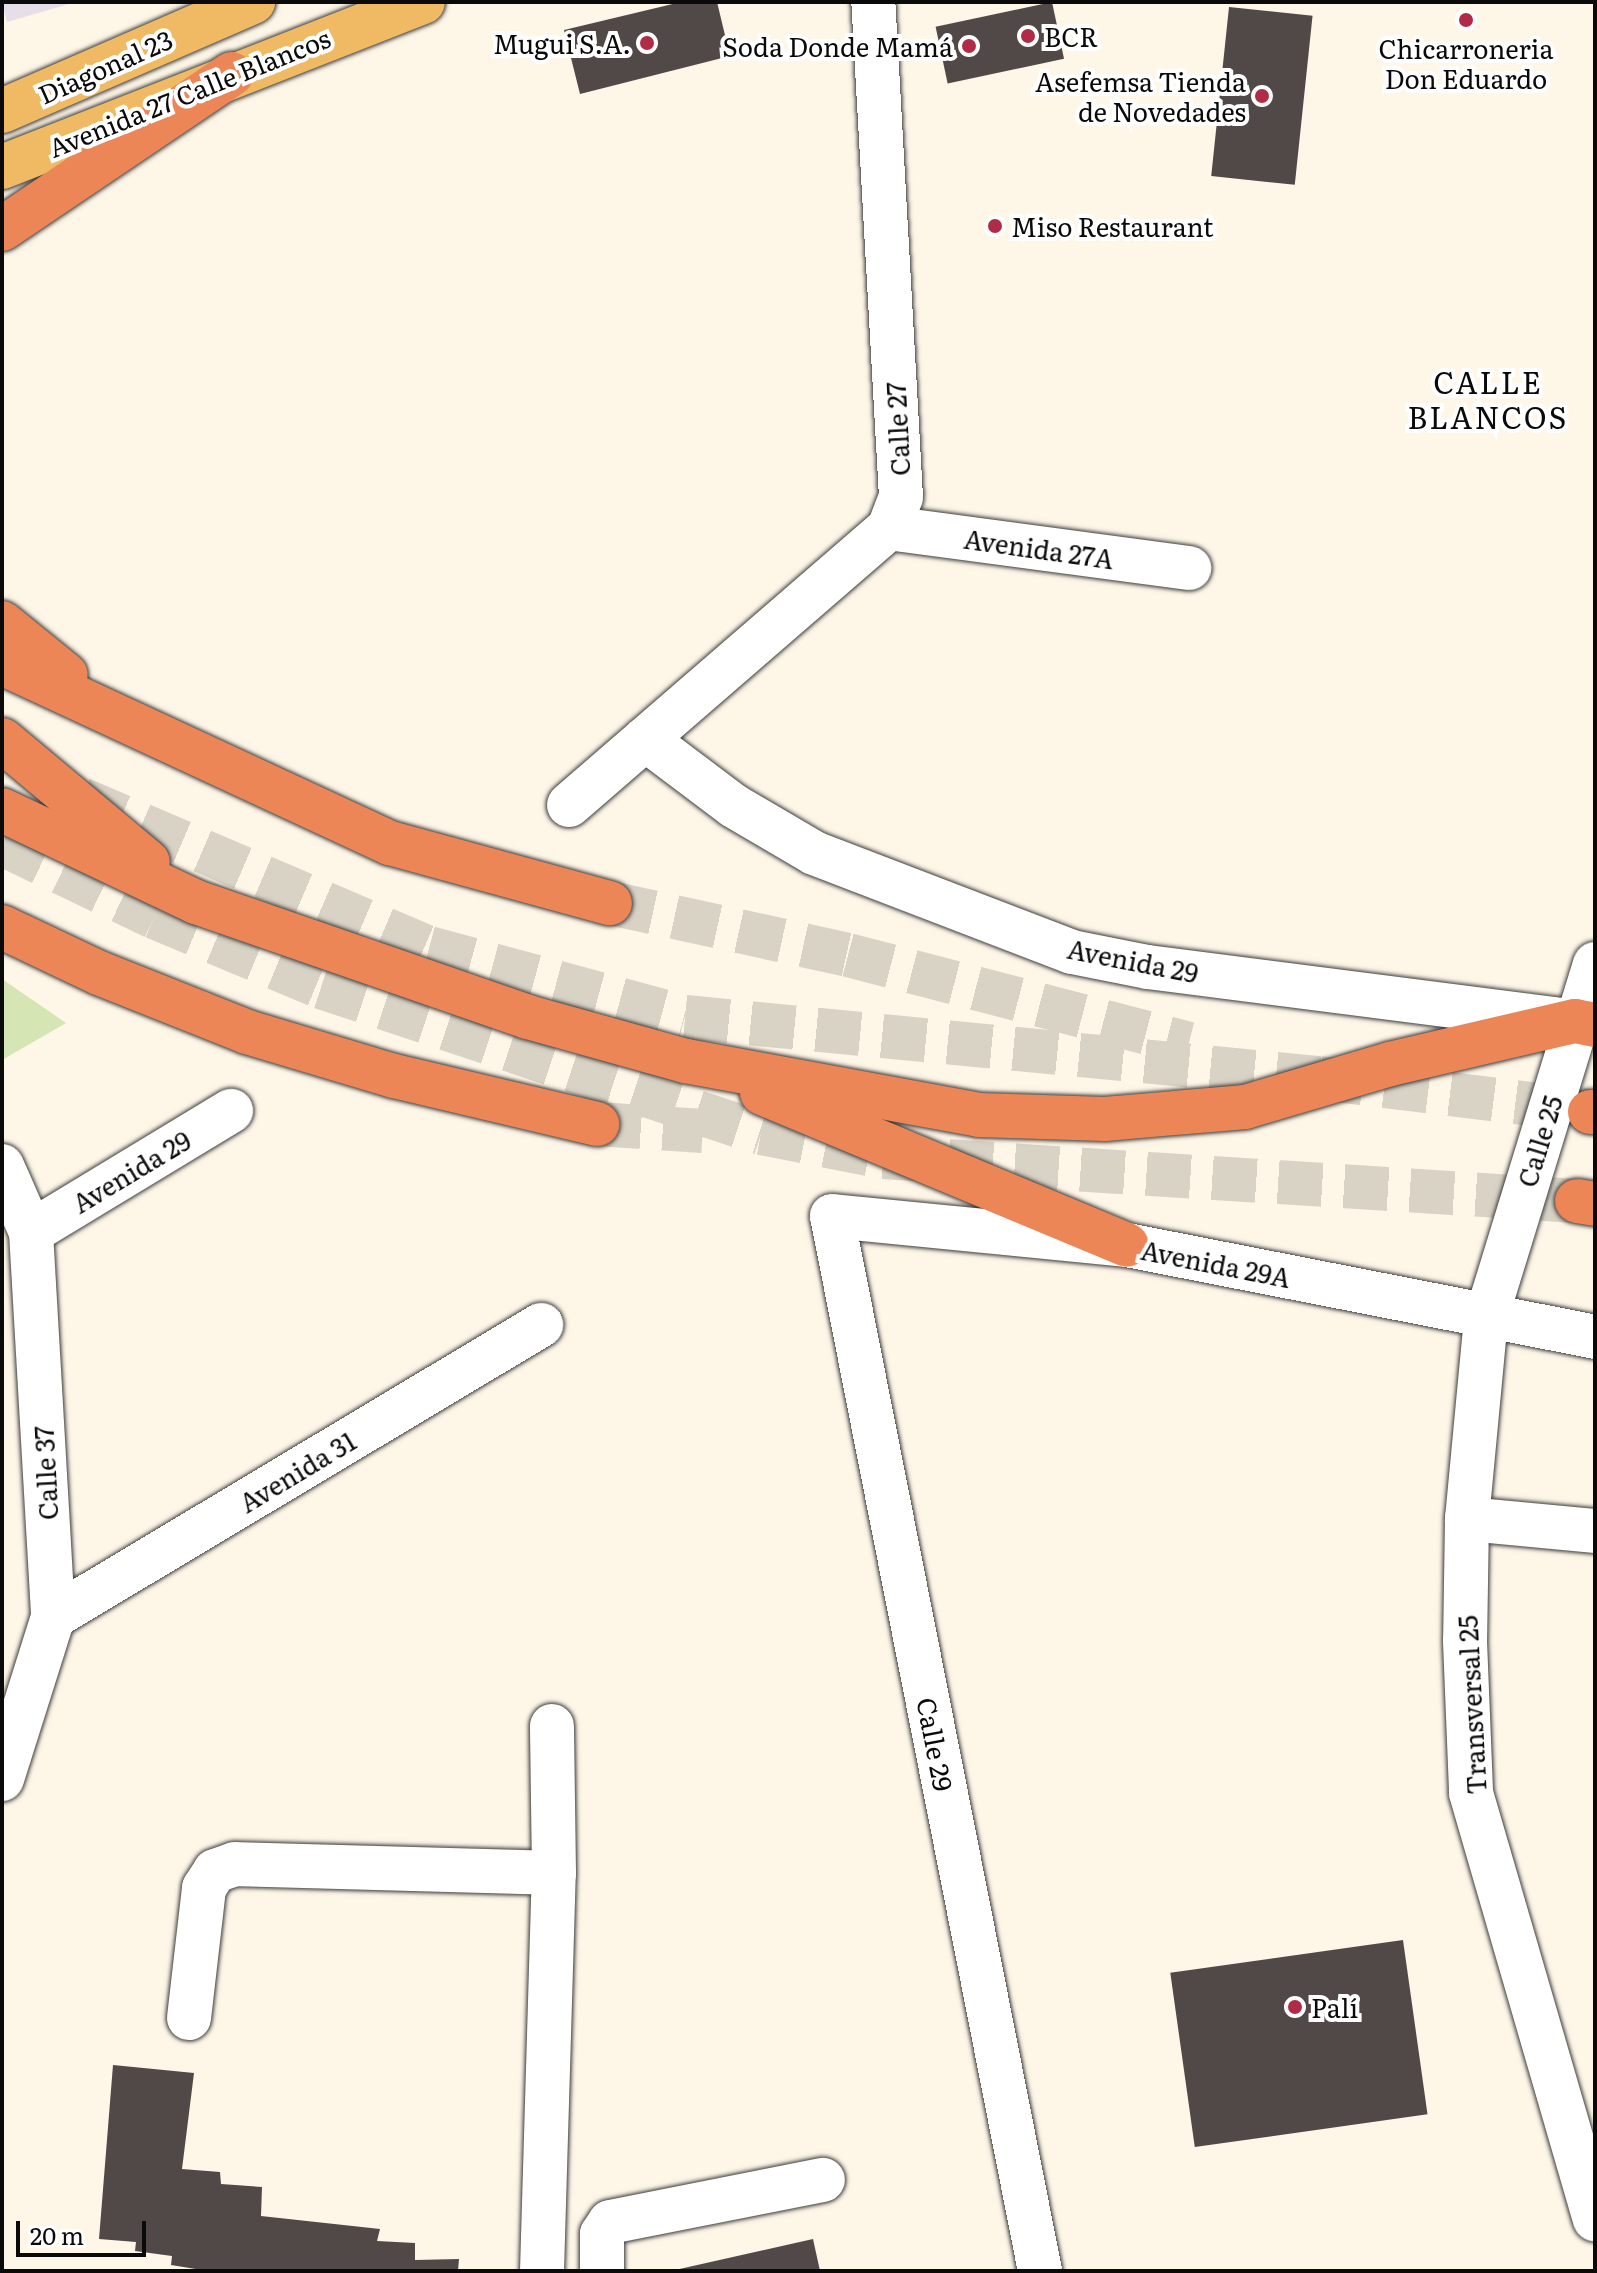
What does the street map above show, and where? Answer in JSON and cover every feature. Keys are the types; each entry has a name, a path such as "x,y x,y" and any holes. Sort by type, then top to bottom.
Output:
{"highway":[{"path":"2,229 232,74"},
{"path":"2,623 118,717"},
{"path":"2,663 390,843 610,903"},
{"path":"2,740 196,902"},
{"path":"2,810 196,902 373,967 686,1061 1127,1245"},
{"path":"2,927 99,973 247,1032 394,1076 597,1124"},
{"path":"686,1061 979,1115 1105,1119 1245,1107 1390,1064 1585,1023"}],"main road":[{"name":"Diagonal 23","path":"2,111 202,12 253,2"},
{"name":"Avenida 27 Calle Blancos","path":"2,167 232,74 423,2"}],"street":[{"name":"Calle 27","path":"873,2 901,497 889,528"},
{"name":"Avenida 27A","path":"889,528 1189,568"},
{"path":"569,805 889,528"},
{"name":"Avenida 29","path":"645,739 734,806 814,853 1072,952 1148,967 1585,1023"},
{"name":"Calle 25","path":"1486,1318 1585,1023 1595,964"},
{"name":"Avenida 29","path":"31,1232 231,1111"},
{"name":"Calle 37","path":"2,1166 31,1232 53,1617 2,1779"},
{"name":"Avenida 29A","path":"832,1216 1127,1245 1595,1337"},
{"name":"Calle 29","path":"832,1216 1040,2271"},
{"name":"Transversal 25","path":"1486,1318 1467,1519 1471,1793 1594,2202"},
{"name":"Avenida 31","path":"53,1617 541,1325"},
{"path":"1467,1519 1595,1531"},
{"path":"542,2271 554,1873 552,1726"},
{"path":"189,2018 204,1888 215,1871 235,1864 554,1873"},
{"path":"602,2271 602,2234 610,2222 823,2180"}],"shaded area":[{"path":"2,2 76,2 7,22"}],"green space":[{"path":"2,979 66,1023 2,1060"}],"building":[{"name":"Mugui S.A.","path":"681,2 717,2 730,56 580,94 564,30"},
{"path":"1052,2 1064,59 948,83 936,27"},
{"name":"Asefemsa Tienda de Novedades","path":"1229,7 1313,16 1295,185 1211,176"},
{"name":"Palí","path":"1403,1940 1427,2114 1195,2147 1170,1973"},
{"path":"113,2065 194,2073 182,2169 220,2172 221,2184 262,2187 261,2216 380,2229 377,2241 415,2243 415,2260 459,2259 458,2271 208,2271 171,2265 172,2256 135,2251 136,2242 99,2239"},
{"path":"813,2239 820,2271 675,2271 675,2270"}],"tunnel":[{"path":"81,799 429,948 685,1017 1319,1078 1587,1111"},
{"path":"2,844 154,917 321,987 761,1133 883,1157 1577,1201"},
{"path":"610,903 848,955 1189,1044"},
{"path":"597,1124 703,1131"}],"place":[{"name":"Chicarroneria Don Eduardo","path":"1466,20"},
{"name":"BCR","path":"1028,36"},
{"name":"Mugui S.A.","path":"647,43"},
{"name":"Soda Donde Mamá","path":"969,46"},
{"name":"Asefemsa Tienda de Novedades","path":"1262,96"},
{"name":"Miso Restaurant","path":"995,226"},
{"name":"Palí","path":"1295,2007"}],"district":[{"name":"CALLE BLANCOS","path":"1488,398"}]}
